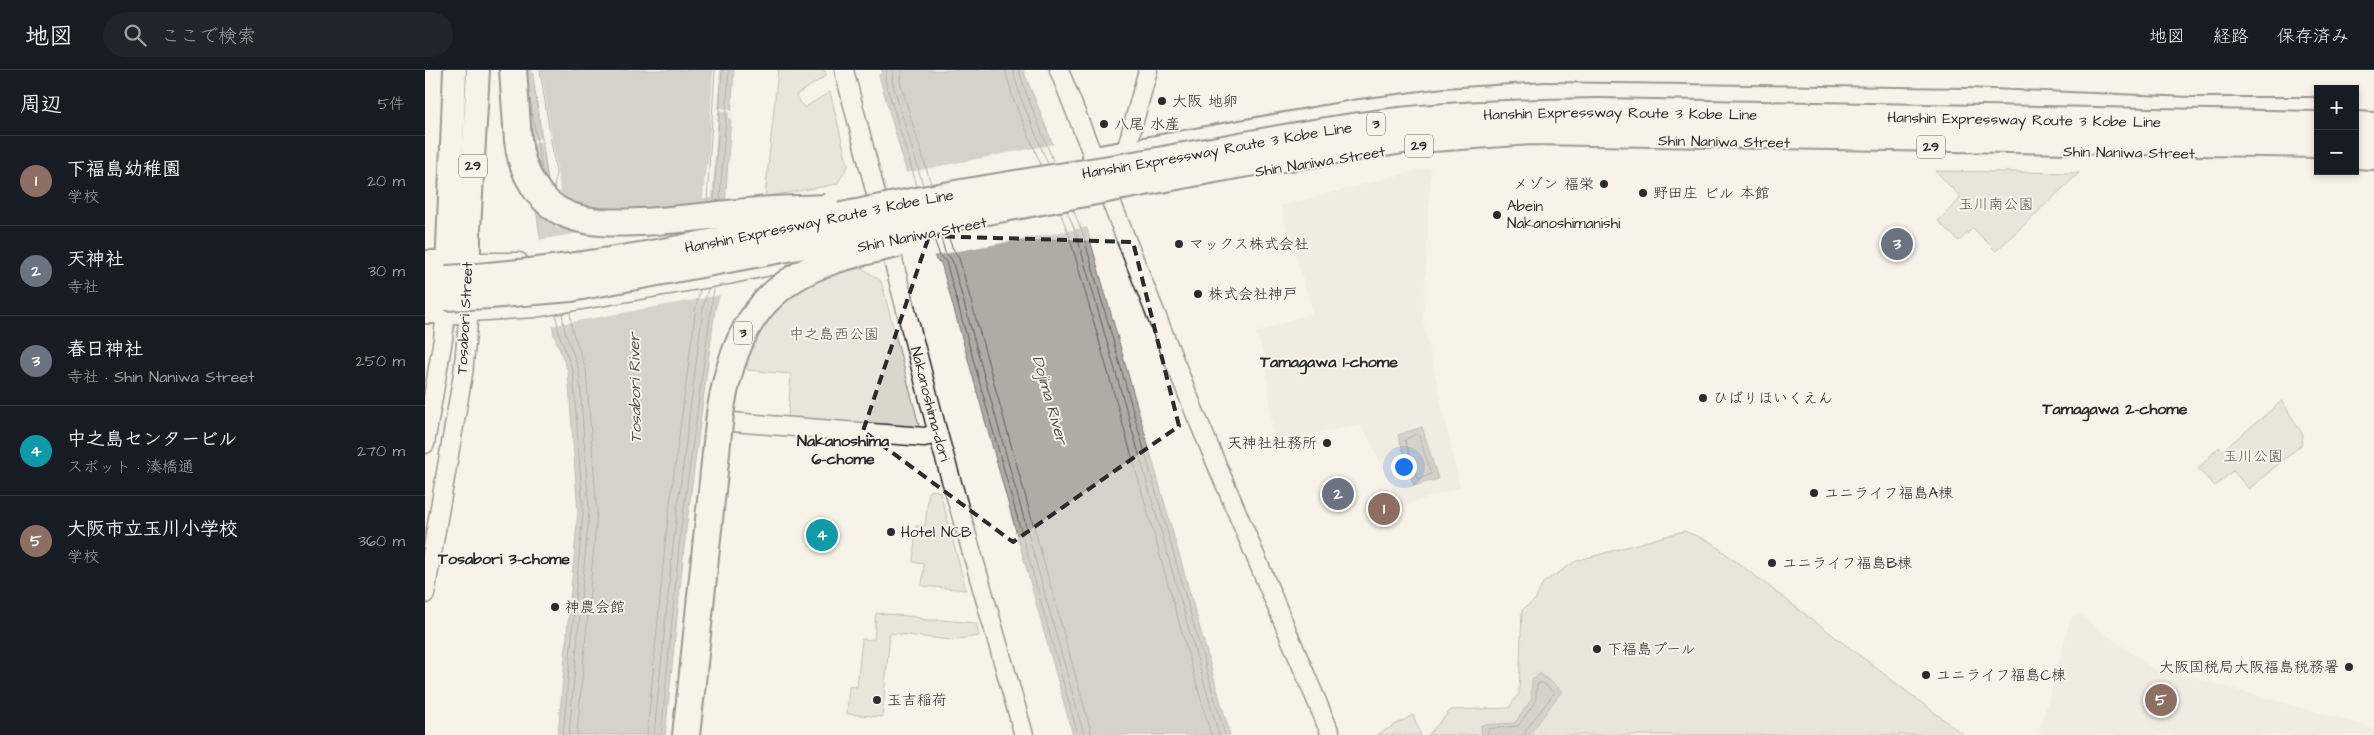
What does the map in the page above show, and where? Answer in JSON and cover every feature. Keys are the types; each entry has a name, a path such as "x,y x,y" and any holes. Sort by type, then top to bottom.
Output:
{"highway":[{"name":"3","path":"513,70 517,140 522,161 538,192 567,215 616,223 680,221 772,210 892,200"},
{"name":"Hanshin Expressway Route 3 Kobe Line","path":"425,278 489,276 568,268 774,232 892,200 1329,131 1400,121 1467,115 1599,112 2314,125"},
{"path":"2359,126 2374,126"},
{"name":"Hanshin Expressway Route 3 Kobe Line","path":"425,297 490,295 571,288 1077,200 1329,150 1404,140 1532,131 2314,144"},
{"path":"2359,144 2374,145"},
{"name":"3","path":"686,735 724,390 735,350 756,312 790,280 824,263 1077,200"}],"main road":[{"name":"Tosabori Street","path":"435,312 436,262 455,70"},
{"name":"Tosabori Street","path":"469,312 469,262 478,70"},
{"path":"1084,160 1353,112 1445,100 1546,94 1958,100 2190,109 2314,110"},
{"path":"2359,112 2374,114"},
{"name":"Shin Naniwa Street","path":"1111,198 1264,170 1443,143 1557,139 1840,144 2120,154 2314,157"},
{"path":"2359,158 2374,158"},
{"path":"436,262 469,262"},
{"name":"Shin Naniwa Street","path":"435,312 469,312"}],"street":[{"name":"Nakanoshima-dori","path":"844,70 892,200 887,241 937,434 1024,735"},
{"path":"1059,70 1084,160 1111,198 1195,413 1331,735"},
{"path":"1126,151 1148,70"},
{"path":"469,262 528,263 892,200 1084,160"},
{"name":"Shin Naniwa Street","path":"469,312 535,308 728,276 1077,200 1111,198"},
{"name":"Tosabori Street","path":"425,444 443,339 435,312"},
{"name":"Tosabori Street","path":"425,594 463,374 469,312"},
{"path":"731,422 924,437 937,434"}],"highlighted area":[{"path":"929,236 1133,242 1179,426 1013,542 863,431"}],"shaded area":[{"path":"1431,167 1423,321 1460,487 1402,506 1362,425 1274,440 1265,357 1256,333 1313,312 1280,206"},
{"path":"2080,615 2159,673 2165,670 2374,728 2374,735 2039,735 2071,617"}],"green space":[{"path":"778,70 825,70 826,76 796,95 804,108 830,92 848,166 837,184 765,197"},
{"name":"玉川南公園","path":"1936,171 2079,173 1996,251 1973,228 1959,241 1938,221 1961,198"},
{"name":"中之島西公園","path":"862,268 881,281 918,427 788,417 791,374 747,370 754,290"},
{"name":"玉川公園","path":"2282,401 2303,435 2301,445 2249,489 2233,471 2215,486 2198,469 2219,447 2222,451"},
{"path":"929,491 940,492 966,590 922,586 924,564 913,562 916,526 925,526"},
{"path":"1684,531 1709,541 1964,735 1428,735 1451,710 1509,708 1519,693 1522,610 1535,600 1543,583 1576,561"},
{"path":"876,613 916,617 926,620 976,623 979,636 951,640 890,633 882,717 847,714 849,686 857,687 862,639 874,640"},
{"path":"1413,715 1421,735 1377,735"}],"water":[{"name":"Tosabori River","path":"520,70 734,70 719,296 715,309 685,538 665,735 558,735 578,512 568,371 554,335 535,201 537,175"},
{"name":"Dojima River","path":"882,70 1023,70 1087,229 1230,735 1073,735 941,263 936,260 906,170 879,75 883,74"},
{"path":"1422,427 1438,479 1414,486 1398,435"},
{"path":"1540,673 1562,691 1529,735 1482,735 1481,725 1515,723 1531,700 1532,679 1535,679"}],"pier":[{"path":"531,70 541,70 566,227 556,228 542,141 532,143 531,140 542,138"},
{"path":"713,70 720,70 718,108 730,109 732,111 731,120 729,111 718,111 712,198 703,198 706,165 708,164"},
{"path":"1055,144 1088,227 932,256 904,173"},
{"path":"727,207 721,295 550,326 539,240"}],"place":[{"name":"大阪 地卵","path":"1162,101"},
{"name":"八尾 水産","path":"1104,124"},
{"name":"メゾン 福栄","path":"1604,184"},
{"name":"野田庄 ビル 本館","path":"1643,193"},
{"name":"Abein Nakanoshimanishi","path":"1497,215"},
{"name":"マックス株式会社","path":"1179,244"},
{"name":"春日神社","path":"1897,244"},
{"name":"株式会社神戸","path":"1198,294"},
{"name":"ひばりほいくえん","path":"1703,398"},
{"name":"天神社社務所","path":"1327,443"},
{"name":"ユニライフ福島A棟","path":"1814,493"},
{"name":"天神社","path":"1338,494"},
{"name":"下福島幼稚園","path":"1384,509"},
{"name":"Hotel NCB","path":"891,532"},
{"name":"中之島センタービル","path":"822,535"},
{"name":"ユニライフ福島B棟","path":"1772,563"},
{"name":"神農会館","path":"555,607"},
{"name":"下福島プール","path":"1597,649"},
{"name":"大阪国税局大阪福島税務署","path":"2349,667"},
{"name":"ユニライフ福島C棟","path":"1926,675"},
{"name":"玉吉稲荷","path":"877,700"},
{"name":"大阪市立玉川小学校","path":"2161,700"}],"district":[{"name":"Tamagawa 1-chome","path":"1329,362"},
{"name":"Tamagawa 2-chome","path":"2115,409"},
{"name":"Nakanoshima 6-chome","path":"843,450"},
{"name":"Tosabori 3-chome","path":"504,559"}]}
